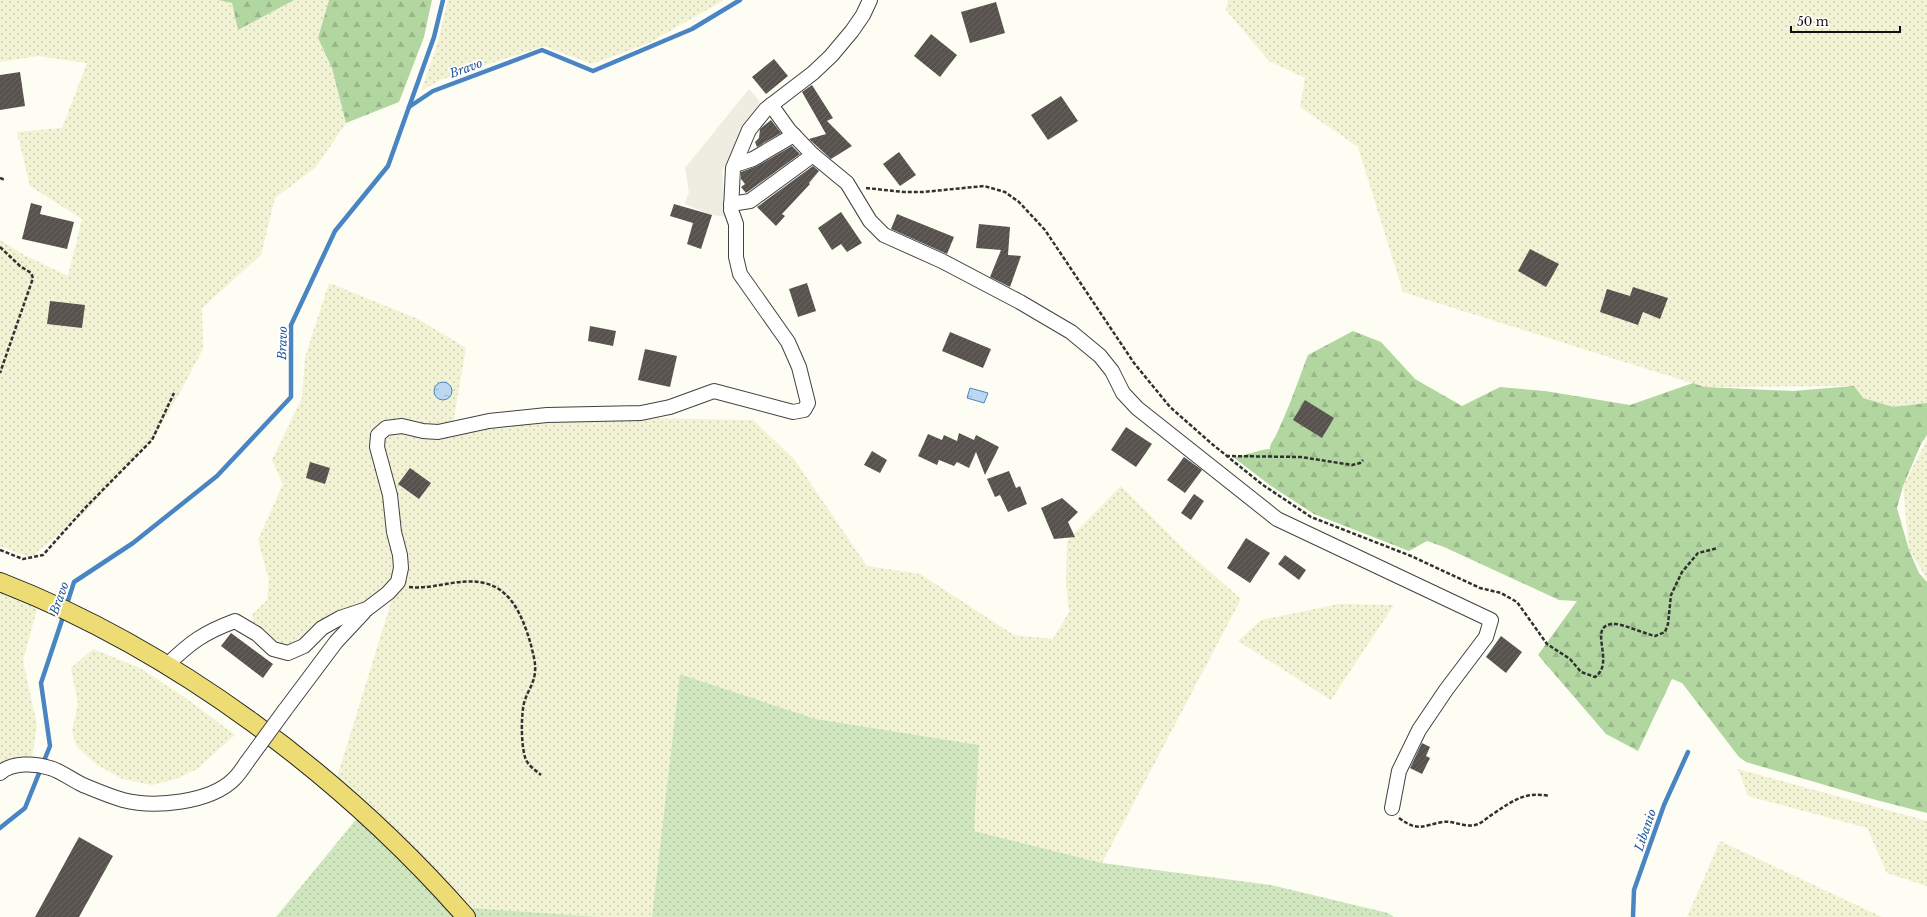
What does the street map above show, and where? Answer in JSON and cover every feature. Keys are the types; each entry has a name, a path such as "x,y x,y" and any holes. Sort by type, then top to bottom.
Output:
{"main road":[{"path":"0,582 40,598 167,665 252,722 363,811 411,857 466,917"}],"street":[{"path":"0,773 4,769 22,764 50,768 82,784 122,800 142,803 168,803 195,798 212,792 233,780 340,637 367,609 388,593 398,582 401,568 400,554 394,532 390,495 377,446 378,435 386,428 402,426 423,431 438,432 489,421 547,415 641,413 670,408 714,391 793,412 804,410 808,403 807,394 799,367 788,342 740,274 736,257 736,224 731,204 735,165 749,130 766,109 813,73 831,56 852,31 870,0"},
{"path":"771,105 794,135 813,155 846,183 870,221 884,235 942,261 1020,302 1071,332 1100,356 1112,371 1123,393 1136,408 1277,519 1491,620 1486,637 1446,690 1419,730 1399,771 1392,808"},
{"path":"735,165 753,159 794,135"},
{"path":"731,204 750,201 813,155"},
{"path":"167,665 193,641 216,628 235,622 257,634 273,649 288,653 304,646 322,628 340,618 367,609"}],"path":[{"path":"0,178 5,180"},
{"path":"846,183 873,189 904,192 984,186 1005,192 1019,202 1045,230 1138,368 1170,407 1226,456 1263,485 1311,517 1411,556 1480,588 1501,593 1518,602 1547,644 1570,659 1581,672 1595,677 1602,673 1604,663 1600,637 1602,631 1607,626 1616,624 1656,636 1665,632 1668,624 1671,595 1682,572 1698,553 1718,548"},
{"path":"0,248 20,266 31,272 33,278 0,373"},
{"path":"0,550 23,559 43,555 85,508 152,440 174,393"},
{"path":"1226,456 1301,457 1352,465 1360,463 1363,460"},
{"path":"398,582 410,587 429,588 469,580 486,583 498,589 510,599 519,612 526,629 534,658 536,670 534,682 524,702 522,714 523,736 525,758 530,767 541,775"},
{"path":"1392,808 1400,819 1413,827 1428,826 1443,822 1454,822 1467,826 1479,824 1505,806 1525,795 1539,794 1549,796"}],"green space":[{"path":"0,0 218,0 232,3 238,30 294,0 329,0 318,38 332,68 346,123 316,167 275,198 261,255 202,308 203,349 152,440 83,514 30,558 0,546 0,240 24,255 68,276 82,219 30,186 17,132 62,128 87,63 38,56 0,62"},
{"path":"218,0 294,0 238,30 232,3"},
{"path":"329,0 432,0 424,37 399,102 346,123 332,68 318,38"},
{"path":"448,0 724,0 647,44 592,64 544,46 440,80 421,91 438,42"},
{"path":"1228,0 1927,0 1927,406 1894,407 1863,398 1853,386 1704,387 1403,292 1358,147 1300,107 1305,78 1269,61 1226,10"},
{"path":"329,283 418,319 466,348 452,430 489,421 641,418 753,420 794,459 867,566 920,574 1014,635 1053,639 1069,612 1066,584 1067,541 1121,486 1186,551 1241,599 1102,863 973,831 978,745 816,719 681,674 652,917 600,917 457,907 334,787 397,583 288,653 257,634 252,615 267,600 269,580 258,540 283,484 272,460 302,398 305,357"},
{"path":"1353,331 1381,342 1415,379 1462,406 1500,387 1545,391 1630,405 1693,383 1704,387 1793,391 1854,386 1863,398 1894,407 1927,403 1927,435 1921,444 1903,486 1897,508 1909,550 1919,573 1927,582 1927,813 1876,800 1746,762 1739,757 1682,683 1672,679 1638,751 1606,734 1538,655 1577,601 1559,600 1444,547 1427,541 1409,551 1314,514 1271,486 1233,457 1270,449 1308,355"},
{"path":"1927,440 1927,579 1909,550 1903,486"},
{"path":"0,582 40,598 23,661 37,725 31,765 0,773"},
{"path":"1339,604 1394,605 1331,700 1238,641 1261,620"},
{"path":"93,649 140,668 190,701 235,735 197,769 176,779 152,785 123,779 97,765 77,747 72,731 78,704 71,668"},
{"path":"680,674 816,719 979,745 974,831 1102,863 1271,885 1388,913 1394,917 652,917"},
{"path":"1738,769 1927,821 1927,886 1887,873 1867,828 1748,796"},
{"path":"363,811 457,907 600,917 276,917"},
{"path":"1720,841 1882,917 1687,917"}],"shaded area":[{"path":"749,89 760,102 722,171 724,198 730,217 712,215 684,204 689,193 685,168"}],"water":[{"path":"443,382 449,385 452,391 449,397 443,400 437,397 434,391 437,385"},
{"path":"970,388 988,393 984,403 967,398"}],"building":[{"path":"996,2 1005,33 970,43 961,12"},
{"path":"931,34 957,55 940,77 914,56"},
{"path":"774,59 788,76 766,94 752,77"},
{"path":"20,72 25,106 0,110 0,75"},
{"path":"812,85 833,118 827,121 852,146 831,159 809,139 826,134 802,92"},
{"path":"1061,96 1078,121 1048,140 1031,115"},
{"path":"771,120 781,133 757,147 755,142 759,138 760,129"},
{"path":"792,146 800,154 746,193 741,187 745,184 741,179 741,172 757,166"},
{"path":"899,152 916,175 900,186 883,164"},
{"path":"813,166 819,171 809,183 810,184 782,214 785,216 776,226 757,207"},
{"path":"31,203 42,206 40,214 74,222 67,249 22,239"},
{"path":"674,204 712,215 701,249 687,244 693,223 670,216"},
{"path":"841,212 862,243 847,252 841,244 832,250 818,228"},
{"path":"897,214 954,237 947,254 891,229"},
{"path":"979,224 1010,227 1008,255 1021,256 1010,287 990,277 1001,250 976,248"},
{"path":"1530,249 1559,264 1546,287 1518,271"},
{"path":"807,283 816,311 798,317 789,289"},
{"path":"1633,287 1668,298 1660,319 1643,312 1638,325 1600,312 1607,289 1630,296"},
{"path":"50,301 85,305 82,328 47,324"},
{"path":"590,326 616,331 613,346 588,341"},
{"path":"950,332 991,349 983,368 942,351"},
{"path":"645,349 677,356 670,387 638,380"},
{"path":"1305,400 1334,418 1322,438 1293,420"},
{"path":"1126,427 1152,444 1136,467 1111,450"},
{"path":"959,433 974,440 976,435 999,447 985,475 976,452 969,468 957,462 954,466 939,460 937,465 918,456 928,434 942,440 944,435 957,441"},
{"path":"872,451 887,460 880,473 864,465"},
{"path":"1184,457 1202,470 1185,493 1167,480"},
{"path":"310,462 330,468 325,484 306,478"},
{"path":"410,468 431,483 419,499 398,484"},
{"path":"1009,471 1016,488 1020,486 1027,504 1008,512 1000,495 995,497 987,479"},
{"path":"1194,494 1204,501 1191,520 1181,513"},
{"path":"1062,498 1078,512 1068,522 1075,537 1054,539 1041,508"},
{"path":"1246,538 1270,553 1250,583 1227,568"},
{"path":"1285,555 1306,570 1299,580 1278,564"},
{"path":"231,633 273,664 263,678 221,646"},
{"path":"1501,636 1522,652 1506,673 1486,657"},
{"path":"1422,743 1430,747 1426,756 1430,758 1422,774 1410,768"},
{"path":"79,837 113,856 79,917 35,917"}],"waterway":[{"path":"409,107 434,37 443,0"},
{"name":"Bravo","path":"66,607 74,582 133,543 217,476 291,397 291,325 335,231 388,166 409,107 433,91 542,50 593,71 692,29 740,0"},
{"name":"Bravo","path":"0,828 25,808 50,746 41,683 64,614"},
{"name":"Libanio","path":"1633,917 1634,890 1664,805 1688,752"}]}
